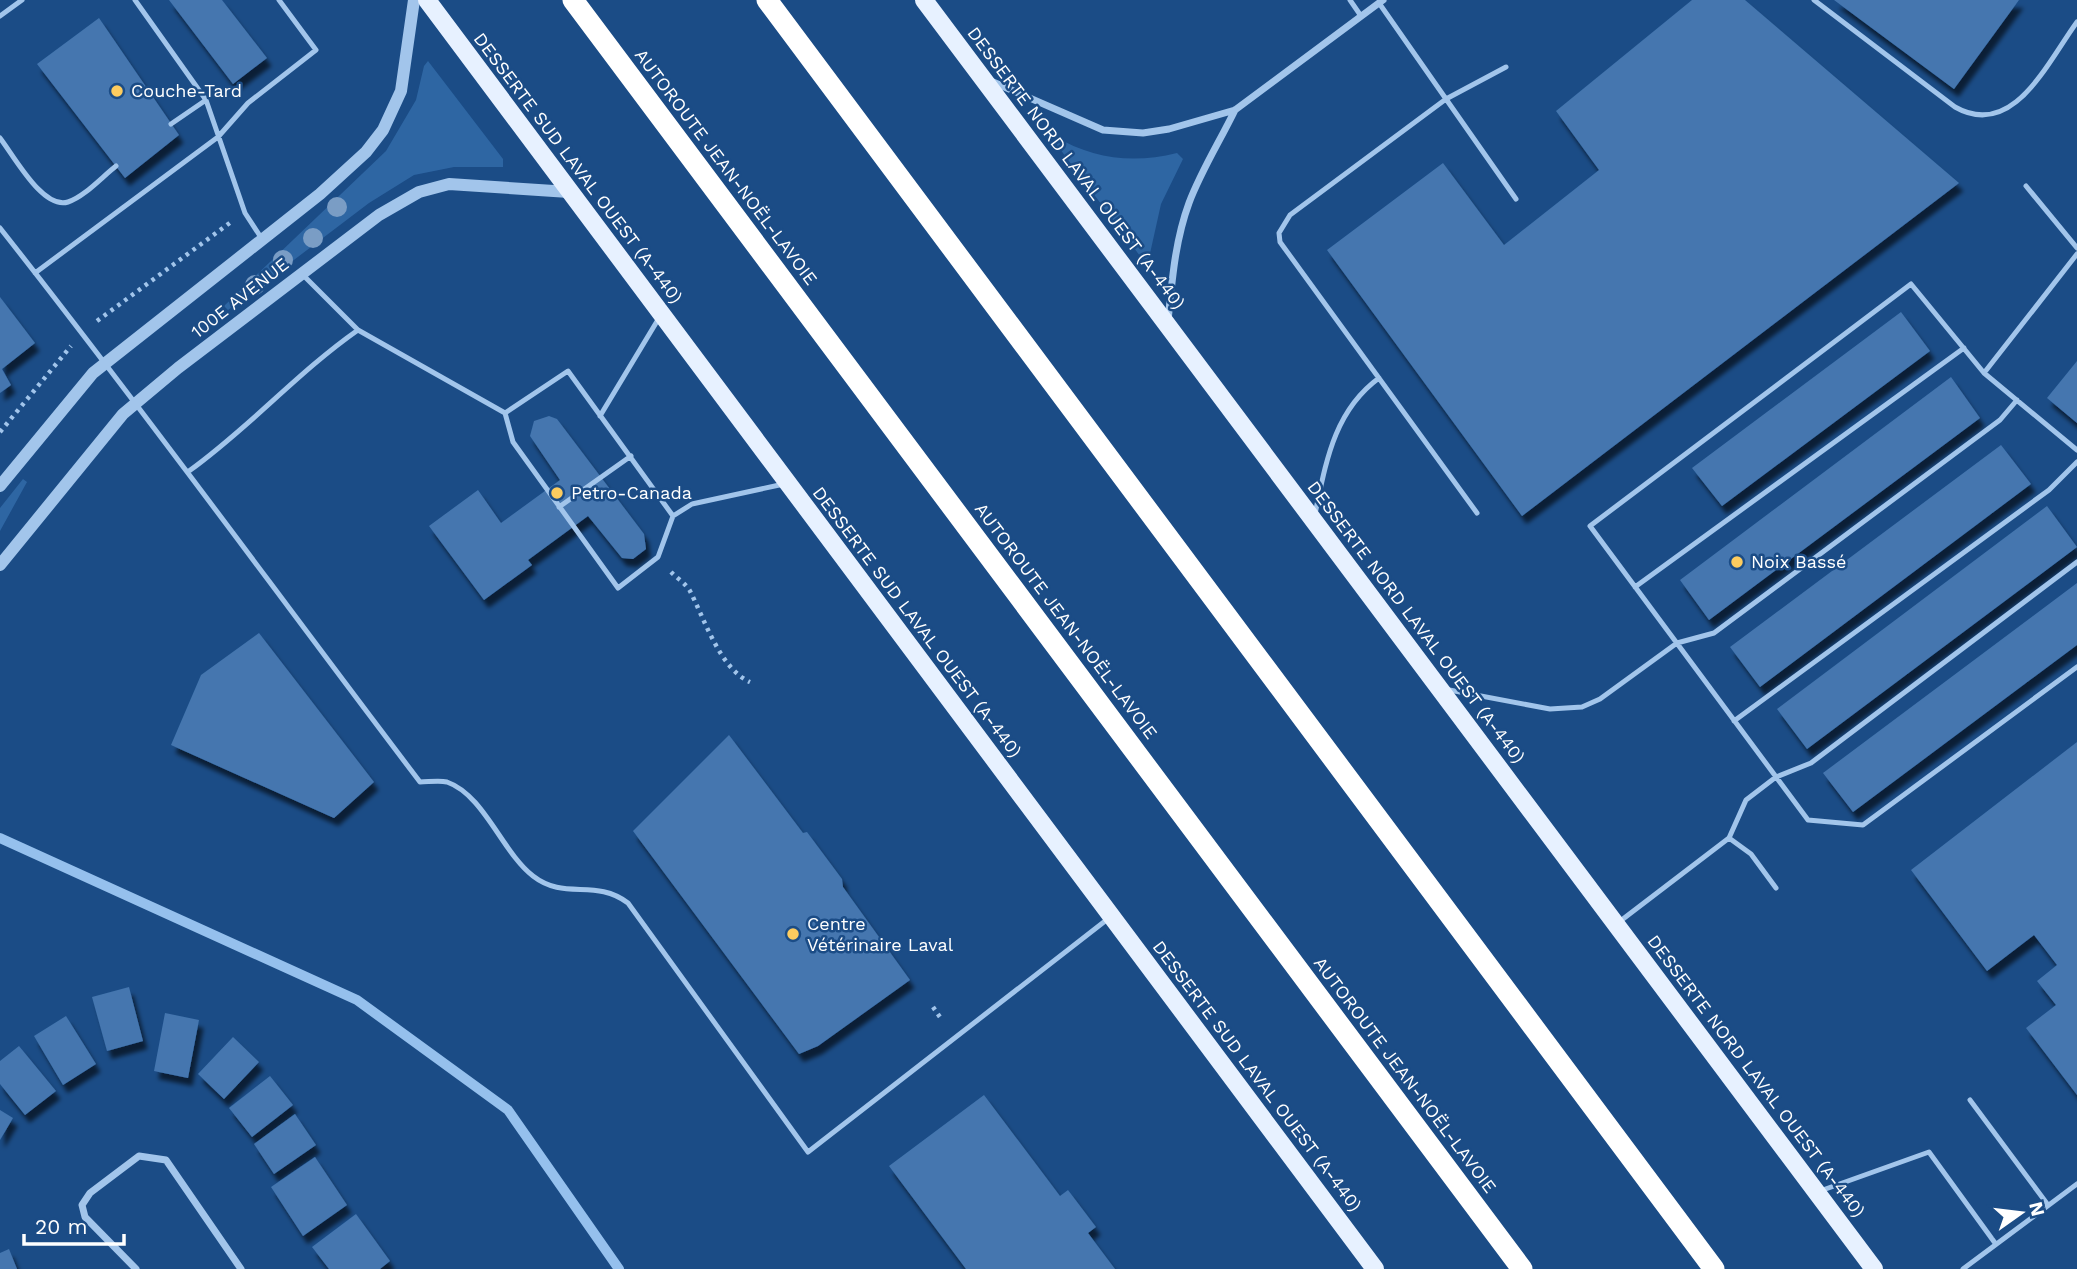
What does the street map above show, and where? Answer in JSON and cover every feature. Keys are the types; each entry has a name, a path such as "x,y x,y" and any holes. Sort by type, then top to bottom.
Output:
{"highway":[{"name":"AUTOROUTE JEAN-NOËL-LAVOIE","path":"573,0 1522,1269"},
{"path":"766,0 1714,1269"}],"main road":[{"name":"DESSERTE SUD LAVAL OUEST (A-440)","path":"427,0 1375,1269"},
{"name":"DESSERTE NORD LAVAL OUEST (A-440)","path":"924,0 1874,1269"}],"street":[{"name":"100E AVENUE","path":"0,486 80,386 105,362 342,176 383,130 401,91 414,0"},
{"path":"979,75 1076,121 1114,132 1143,133 1169,129 1235,110 1381,1"},
{"path":"1168,324 1175,256 1184,219 1196,187 1235,110"},
{"name":"100E AVENUE","path":"0,565 111,426 136,403 301,273 379,215 401,201 434,187 463,183 569,192"},
{"path":"136,1269 85,1217 82,1205 90,1193 139,1156 166,1160 241,1269"}],"lane":[{"path":"0,16 22,0"},
{"path":"135,0 206,100 244,213 262,239"},
{"path":"35,273 218,137 248,103 316,50 279,0"},
{"path":"1350,0 1361,16"},
{"path":"1814,0 1955,107 1968,115 1986,117 1999,115 2021,98 2077,22"},
{"path":"1381,1 1516,199"},
{"path":"1477,513 1283,250 1279,233 1290,215 1446,99 1506,67"},
{"path":"171,124 206,100"},
{"path":"0,138 45,198 57,204 70,202 116,166"},
{"path":"2026,186 2077,248"},
{"path":"0,228 189,471 245,552 420,782 445,781 466,792 518,861 547,885 578,891 604,889 628,903 808,1152 1111,916"},
{"path":"1984,373 2077,254"},
{"path":"301,273 358,330 505,413 513,442 618,588 658,557 673,516 702,500 787,484"},
{"path":"2077,450 1984,373 1912,284 1590,526 1808,820 1863,825 2077,667"},
{"path":"600,416 661,316"},
{"path":"189,471 217,451 332,349 358,330"},
{"path":"1635,587 1964,348"},
{"path":"505,413 568,372 673,516"},
{"path":"1314,520 1323,475 1345,413 1352,401 1379,378"},
{"path":"1439,687 1529,706 1570,709 1600,699 1677,643 1714,633 2000,420 2017,400"},
{"path":"559,507 631,456"},
{"path":"1734,721 2049,490 2077,462"},
{"path":"1616,924 1729,838 1746,800 1776,777 1811,762 2077,562"},
{"path":"1729,838 1752,854 1776,888"},
{"path":"1970,1100 2048,1205"},
{"path":"1816,1192 1929,1152 1995,1242"},
{"path":"1964,1269 1995,1242 2077,1184"}],"path":[{"path":"106,313 213,236"},
{"path":"0,432 60,358"},
{"path":"658,557 688,587 705,627 740,678 750,682"},
{"path":"933,1007 942,1020"}],"shaded area":[{"path":"428,61 503,159 503,167 454,167 414,175 369,203 228,310 224,306 386,151 416,100 424,66"},
{"path":"1051,137 1083,150 1114,157 1145,158 1177,153 1183,159 1161,204 1149,258 1143,260"},
{"path":"23,479 27,482 0,531 0,508"}],"building":[{"path":"169,0 222,0 267,58 233,84"},
{"path":"1692,0 1745,0 1959,183 1522,516 1327,250 1443,163 1504,245 1599,170 1556,111"},
{"path":"1834,0 2019,0 1954,89"},
{"path":"99,18 179,135 125,178 37,64"},
{"path":"0,297 35,343 2,369 11,385 0,393"},
{"path":"1901,312 1930,351 1722,506 1692,468"},
{"path":"2077,361 2077,423 2047,398"},
{"path":"1951,377 1980,418 1709,620 1680,580"},
{"path":"549,416 557,419 644,534 646,549 633,559 622,558 588,516 528,560 532,565 484,600 429,526 478,490 501,523 560,480 530,436 534,421"},
{"path":"2001,445 2031,484 1760,687 1730,647"},
{"path":"2047,506 2077,547 1807,749 1777,709"},
{"path":"2077,583 2077,645 1853,812 1823,773"},
{"path":"259,633 374,782 334,818 171,745 201,675"},
{"name":"Centre Vétérinaire Laval","path":"729,735 803,833 807,832 842,879 843,887 910,980 818,1046 799,1054 633,831"},
{"path":"2077,742 2077,1095 2026,1028 2056,1005 2037,981 2057,965 2034,935 1987,971 1911,870"},
{"path":"129,987 143,1041 107,1051 92,997"},
{"path":"165,1013 199,1020 188,1078 154,1071"},
{"path":"66,1016 96,1064 63,1085 34,1036"},
{"path":"233,1037 259,1062 224,1099 198,1074"},
{"path":"19,1046 56,1091 25,1115 0,1084 0,1061"},
{"path":"270,1076 293,1105 252,1137 229,1108"},
{"path":"984,1095 1060,1196 1068,1190 1096,1227 1088,1233 1115,1269 966,1269 889,1166"},
{"path":"0,1110 13,1118 0,1140"},
{"path":"295,1114 316,1145 274,1174 254,1144"},
{"path":"315,1157 347,1205 303,1236 271,1187"},
{"path":"356,1214 390,1261 380,1269 329,1269 312,1247"},
{"path":"9,1249 17,1269 0,1269 0,1253"}],"waterway":[{"path":"0,838 357,1000 508,1110 619,1269"}],"place":[{"name":"Couche-Tard","path":"117,91"},
{"name":"Petro-Canada","path":"557,493"},
{"name":"Noix Bassé","path":"1737,562"},
{"name":"Centre Vétérinaire Laval","path":"793,934"}]}
